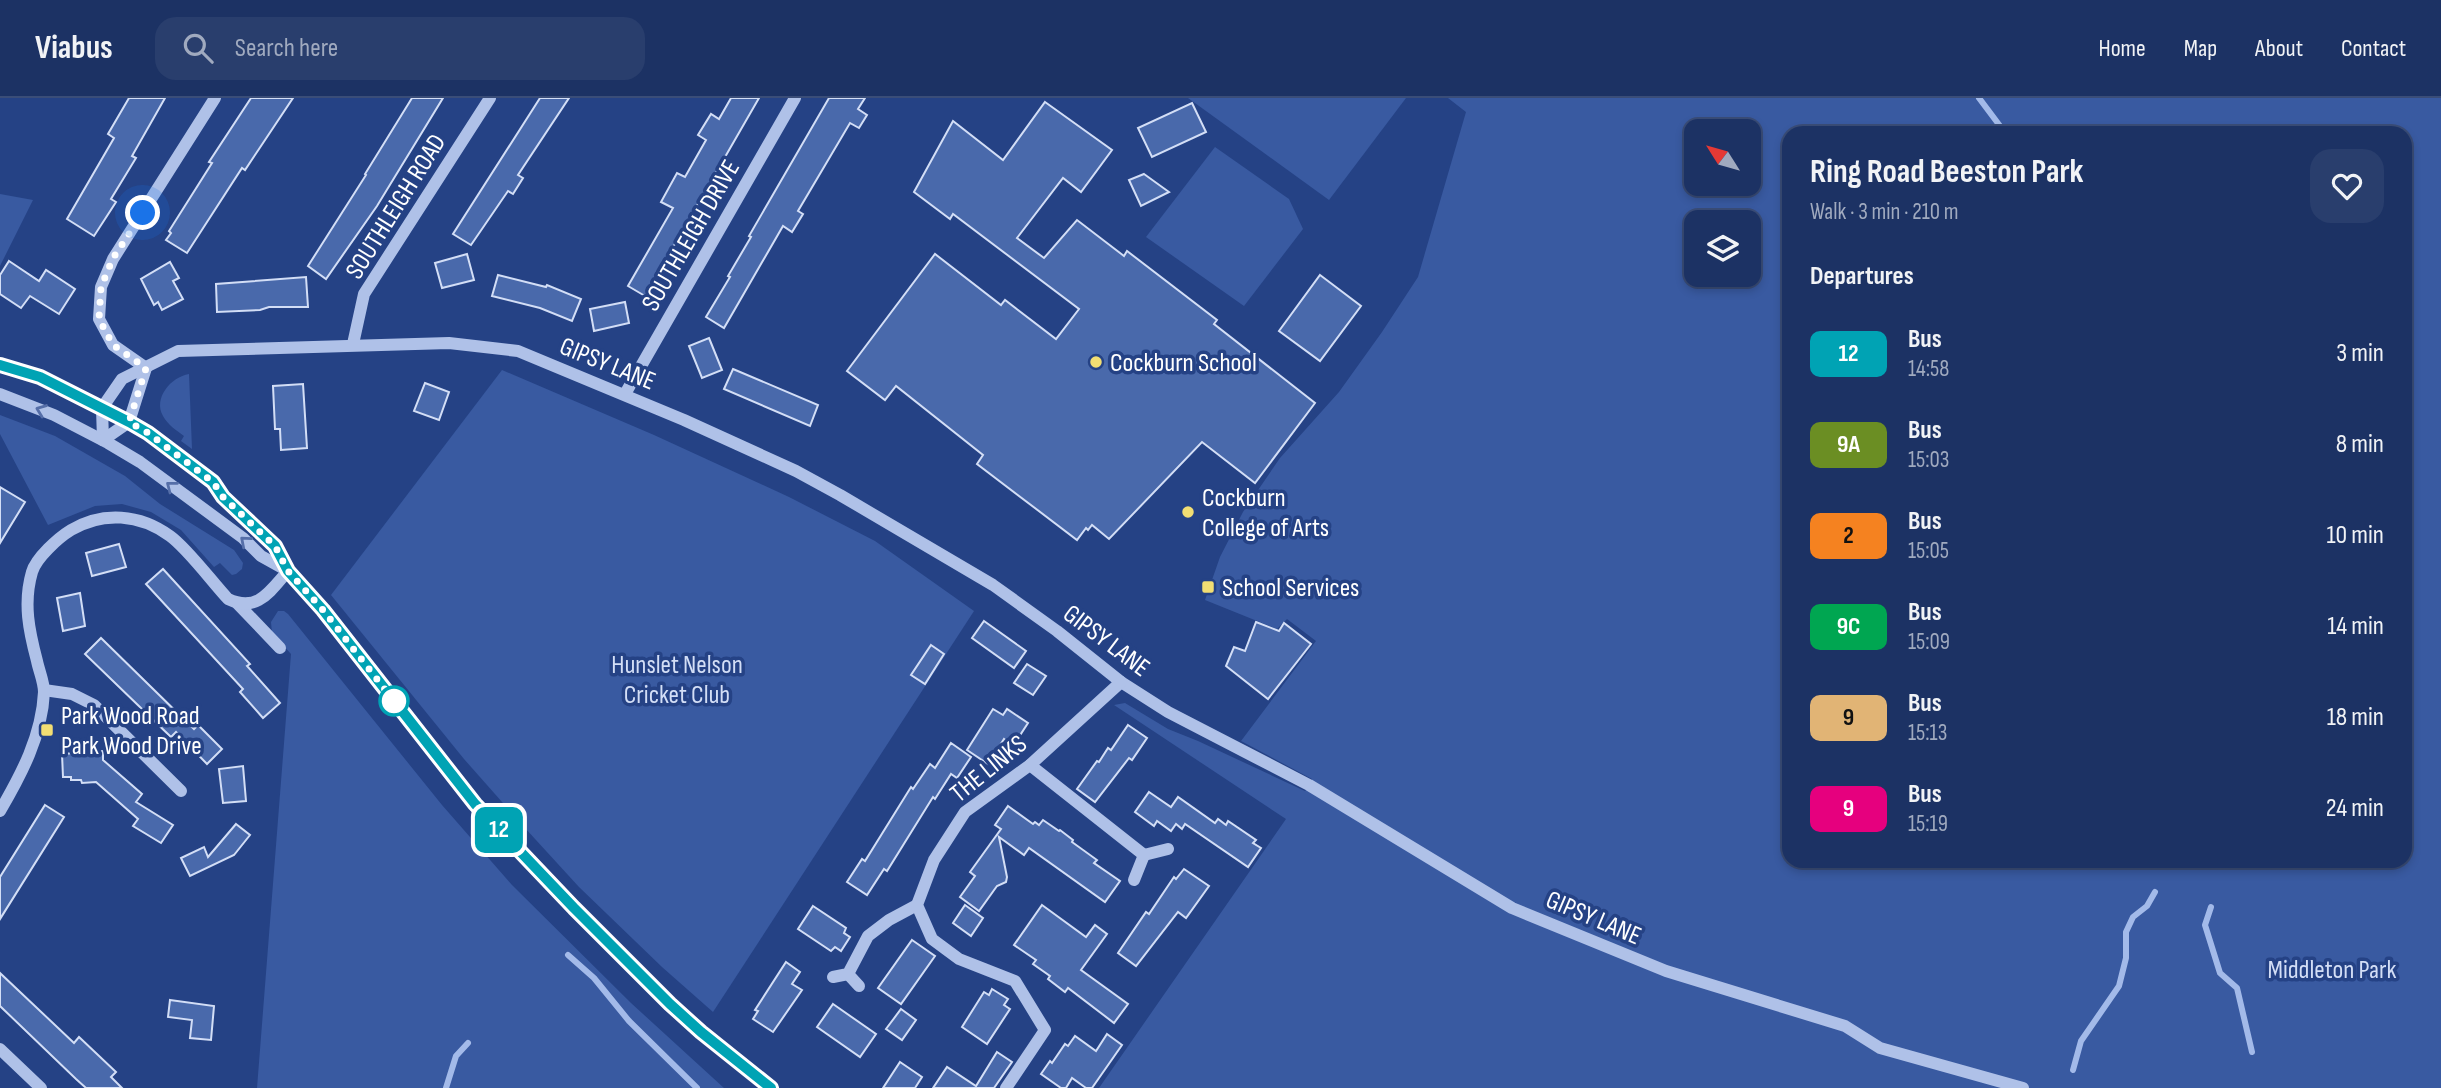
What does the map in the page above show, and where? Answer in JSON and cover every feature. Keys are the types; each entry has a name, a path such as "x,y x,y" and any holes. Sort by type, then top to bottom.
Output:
{"street":[{"path":"103,440 129,422 146,368 113,345 99,319 101,287 113,258 215,98"},
{"name":"SOUTHLEIGH ROAD","path":"353,344 365,294 490,98"},
{"name":"SOUTHLEIGH DRIVE","path":"625,394 795,98"},
{"name":"GIPSY LANE","path":"102,408 122,379 177,351 449,343 517,351 625,394 796,471 993,585 1121,682 1182,720 1309,785 1512,908 1666,971 1845,1026 1880,1048 2023,1088"},
{"path":"0,365 40,377 129,422 213,482 223,497 275,546 288,571 323,610 475,804 670,1004 771,1088"},
{"path":"0,394 54,415 139,462 243,538 261,556 288,571"},
{"path":"102,408 103,440"},
{"path":"0,811 18,780 36,738 44,690 28,629 26,601 32,569 58,538 86,521 121,516 148,523 172,537 228,599 237,603 251,604 266,596 288,571"},
{"path":"237,603 280,648"},
{"name":"THE LINKS","path":"917,905 934,860 965,811 1030,765 1121,682"},
{"path":"44,690 72,694 94,705 181,791"},
{"path":"1030,765 1144,855"},
{"path":"1144,855 1168,849"},
{"path":"1134,880 1144,855"},
{"path":"848,974 868,936 890,919 917,905 932,939 959,959 1015,981 1045,1030 1006,1088"},
{"path":"833,977 848,974"},
{"path":"848,974 859,986"},
{"path":"0,1049 41,1088"}],"green space":[{"path":"1188,98 1406,98 1329,200"},
{"name":"Middleton Park","path":"1448,98 2441,98 2441,1088 1099,1088 1286,819 1114,705 1125,703 1168,729 1305,791 1312,779 1241,741 1316,641 1287,619 1277,629 1205,600 1220,557 1243,512 1280,458 1339,392 1418,277 1466,112"},
{"path":"1215,147 1289,199 1303,229 1244,306 1146,237"},
{"path":"0,194 33,200 0,266"},
{"name":"Hunslet Nelson Cricket Club","path":"502,370 789,497 875,541 974,611 713,1012 579,887 464,759 331,595"},
{"path":"189,374 192,449 181,441 184,436 167,422 160,402 170,384"},
{"path":"0,415 55,436 125,476 160,504 234,550 243,563 242,569 232,575 220,563 214,567 181,530 151,512 122,504 95,506 48,525 0,434"},
{"path":"278,611 288,614 442,805 512,885 631,1003 724,1088 257,1088 291,654 272,633 271,622"}],"building":[{"path":"129,98 165,98 132,156 136,158 111,199 116,202 94,236 67,219 114,138 108,134"},
{"path":"251,98 293,98 245,170 242,168 187,253 166,240 171,233 169,231 212,163 209,162"},
{"path":"412,98 443,98 377,206 326,279 308,266"},
{"path":"540,98 569,98 518,175 523,178 513,194 508,191 471,245 453,234"},
{"path":"731,98 759,98 645,296 628,286 673,208 661,202 677,173 685,177 706,140 698,135 711,114 719,119"},
{"path":"829,98 865,98 858,109 867,115 859,128 850,123 798,211 803,214 792,232 783,226 724,328 706,317 730,277 728,276 751,237 749,236"},
{"path":"1045,102 1112,150 1081,192 1063,178 1017,238 1044,258 1077,220 1124,256 1127,251 1217,320 1214,324 1315,403 1255,483 1202,442 1109,539 1092,525 1088,530 1086,528 1077,540 977,464 983,455 896,386 885,400 847,371 935,254 1001,305 1005,300 1056,339 1079,309 953,214 950,219 914,192 953,121 1003,160"},
{"path":"1192,103 1206,132 1152,157 1138,128"},
{"path":"1144,174 1169,192 1141,206 1129,180"},
{"path":"467,254 474,280 442,288 435,263"},
{"path":"9,261 39,281 46,270 75,289 59,314 30,296 21,308 0,294 0,275"},
{"path":"170,262 179,278 173,281 183,299 162,310 158,302 154,305 141,279"},
{"path":"498,275 546,287 547,285 581,299 572,321 540,308 492,296"},
{"path":"1320,275 1361,306 1320,361 1279,331"},
{"path":"306,277 308,307 269,307 260,310 217,312 216,284"},
{"path":"625,302 629,323 594,331 590,309"},
{"path":"709,338 722,370 702,378 689,346"},
{"path":"733,369 818,405 810,426 724,389"},
{"path":"425,383 449,392 439,420 414,411"},
{"path":"303,384 307,448 281,450 280,429 275,429 273,386"},
{"path":"0,487 25,502 0,543"},
{"path":"119,544 126,567 92,576 86,553"},
{"path":"163,569 250,664 247,666 280,703 263,718 240,692 243,689 146,584"},
{"path":"80,593 85,626 63,631 57,598"},
{"path":"984,621 1026,651 1014,668 972,638"},
{"path":"1256,622 1279,631 1284,623 1311,644 1268,699 1226,666 1234,647 1245,651"},
{"path":"101,638 194,729 198,725 222,749 207,764 176,732 171,737 85,654"},
{"path":"931,645 944,654 925,684 911,675"},
{"path":"1027,664 1046,676 1033,695 1014,683"},
{"path":"993,709 1003,715 1007,709 1028,723 1013,746 1004,739 988,764 967,750"},
{"path":"1128,725 1147,738 1132,760 1129,758 1095,802 1077,789 1108,748 1111,750"},
{"path":"951,743 971,757 957,778 951,774 935,799 933,797 887,871 884,869 867,895 847,882 862,859 865,861 911,787 913,789 930,764 935,768"},
{"path":"103,751 103,760 142,794 136,802 173,825 161,843 133,826 138,819 96,782 82,783 81,780 63,777 62,754"},
{"path":"243,766 246,801 223,803 219,769"},
{"path":"1149,792 1171,807 1178,797 1215,823 1218,819 1226,825 1228,821 1256,840 1253,843 1261,848 1248,867 1185,824 1182,829 1176,824 1171,831 1157,821 1154,826 1135,812"},
{"path":"45,805 64,817 0,919 0,877"},
{"path":"1008,806 1033,824 1035,822 1039,825 1043,820 1060,830 1097,860 1094,863 1120,881 1105,902 1029,848 1024,855 999,837 1006,882 997,886 979,911 960,897 975,876 970,872 1001,829 995,825"},
{"path":"236,824 250,835 234,855 190,876 181,858 204,847 208,857"},
{"path":"1184,869 1209,886 1186,918 1178,912 1136,966 1118,953 1146,912 1149,914 1174,877 1176,879"},
{"path":"965,905 983,918 971,936 953,923"},
{"path":"1042,905 1086,937 1095,925 1107,934 1081,970 1128,1004 1114,1023 1068,988 1065,992 1048,979 1050,976 1033,964 1036,960 1014,945"},
{"path":"813,906 846,928 844,933 850,937 841,951 835,947 831,951 798,929"},
{"path":"912,940 935,956 901,1004 878,988"},
{"path":"786,962 800,972 792,984 802,990 773,1032 753,1019 758,1011 755,1010"},
{"path":"0,973 74,1043 79,1037 116,1072 111,1077 122,1088 86,1088 76,1079 0,1006"},
{"path":"992,989 1008,999 1004,1005 1010,1009 987,1044 962,1027 984,992 989,995"},
{"path":"170,1000 214,1006 211,1040 190,1038 192,1020 168,1017"},
{"path":"833,1004 876,1034 860,1057 817,1027"},
{"path":"901,1009 916,1020 902,1040 886,1029"},
{"path":"1107,1034 1122,1045 1092,1088 1086,1088 1072,1078 1066,1088 1061,1088 1041,1074 1065,1044 1068,1046 1075,1036 1096,1051"},
{"path":"997,1052 1012,1062 994,1088 933,1088 947,1067 976,1086"},
{"path":"900,1062 922,1077 915,1088 883,1088"}],"waterway":[{"path":"1979,98 2000,126"},
{"path":"2073,1070 2081,1041 2119,986 2126,958 2126,932 2133,917 2147,906 2155,892"},
{"path":"2211,907 2205,925 2220,973 2237,988 2252,1052"},
{"path":"568,955 594,978 629,1021 697,1088"},
{"path":"446,1088 456,1056 468,1043"}],"bus line":[{"name":"12","path":"0,365 40,377 129,422 213,482 223,497 275,546 288,571 323,610 475,804 670,1004 771,1088"}],"place":[{"name":"Cockburn School","path":"1096,362"},
{"name":"Cockburn College of Arts","path":"1188,512"},
{"name":"School Services","path":"1208,587"},
{"name":"Park Wood Road Park Wood Drive","path":"47,730"}],"route":[{"path":"143,213 113,258 101,287 99,319 113,345 146,368 129,422 213,482 223,497 275,546 288,571 323,610 394,701"}]}
